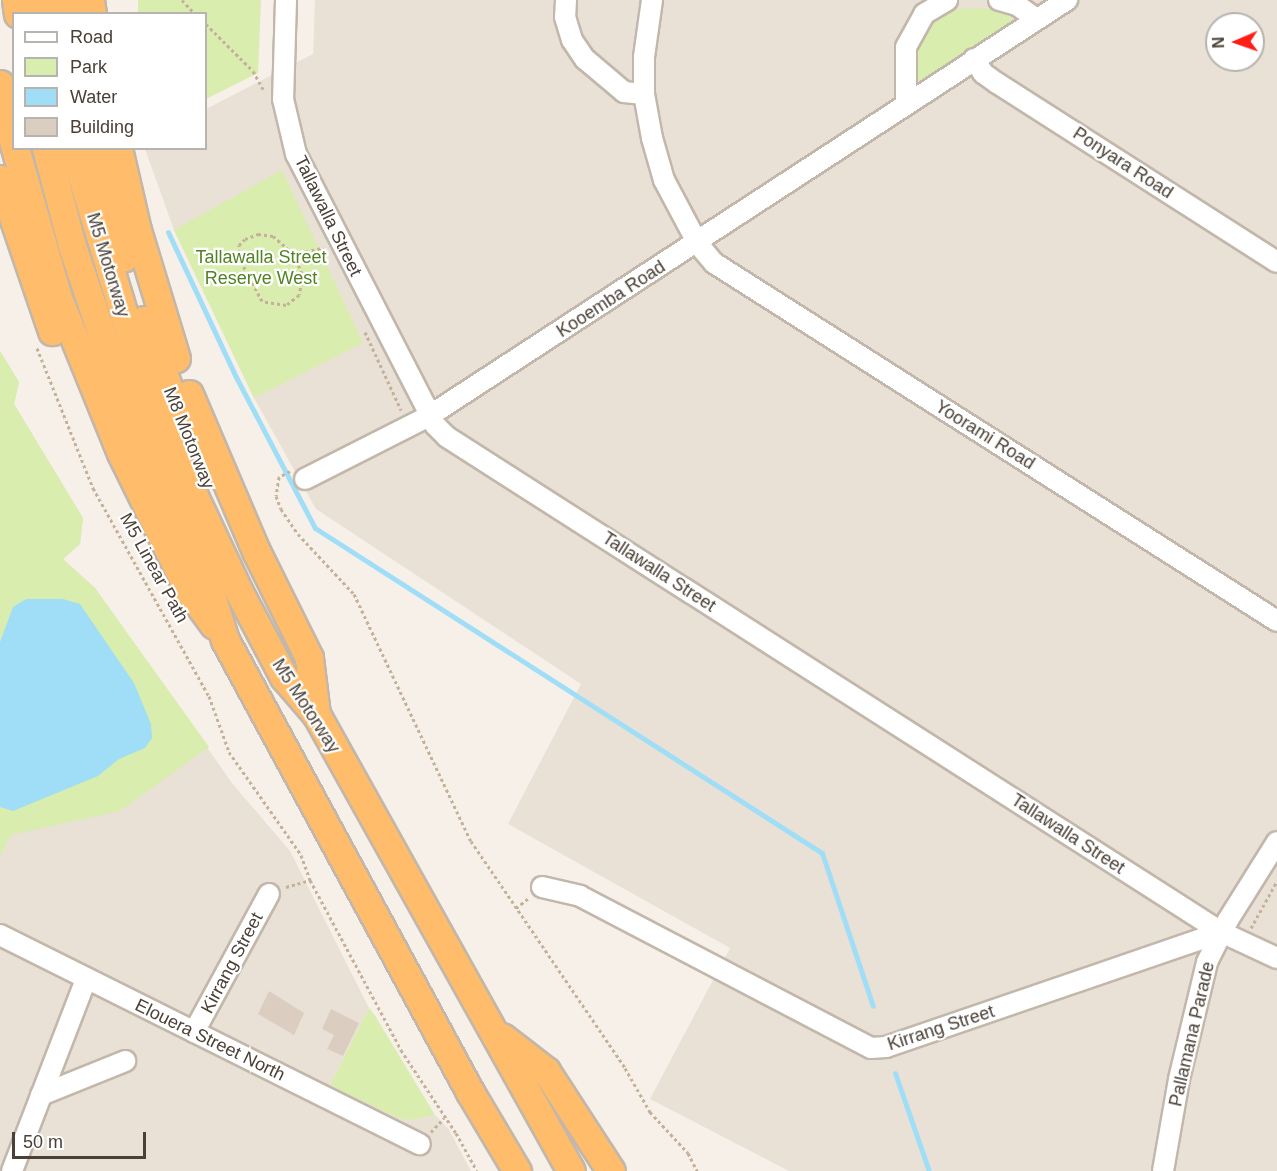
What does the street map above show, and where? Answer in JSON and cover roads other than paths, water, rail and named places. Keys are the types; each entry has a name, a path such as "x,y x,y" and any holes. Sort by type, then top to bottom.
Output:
{"highway":[{"path":"0,84 12,137"},
{"path":"15,150 58,298 121,453 189,591 225,640"},
{"name":"M5 Motorway","path":"47,150 72,246 108,353 148,452 207,582 225,640 470,1092 517,1171"},
{"name":"M5 Motorway","path":"74,150 140,367 165,434 279,668 316,714 571,1171"},
{"name":"M8 Motorway","path":"97,150 139,307 181,423 227,527 299,666 316,714"},
{"path":"118,150 136,230 174,351 219,468 309,658 316,714"},
{"path":"0,178 38,296 94,432 178,597 225,640"},
{"path":"492,1029 546,1071 611,1171"},
{"path":"470,1092 502,1171"}],"street":[{"name":"Tallawalla Street","path":"286,0 284,99 290,136 429,416 447,437 1221,932 1277,958"},
{"path":"566,0 565,17 572,40 585,59 624,92 644,94"},
{"name":"Yoorami Road","path":"652,0 644,57 644,94 664,180 698,243 723,270 1277,621"},
{"path":"906,102 906,47 924,14 947,0"},
{"path":"999,0 1017,5 1036,20"},
{"name":"Kooemba Road","path":"305,479 429,416 698,243 906,102 1066,0"},
{"name":"Ponyara Road","path":"974,59 983,73 997,83 1277,262"},
{"name":"Pallamana Parade","path":"1163,1171 1179,1079 1207,962 1221,932 1277,842"},
{"name":"Kirrang Street","path":"542,887 580,896 872,1048 886,1047 1221,932"},
{"name":"Kirrang Street","path":"194,1032 269,894"},
{"name":"Elouera Street North","path":"0,935 420,1144"},
{"path":"12,1171 86,979"},
{"path":"41,1095 125,1060"}],"water":[{"path":"26,599 63,599 80,604 134,683 151,724 152,738 145,748 119,759 98,776 13,811 0,807 0,642 13,607"}],"waterway":[{"path":"168,232 236,377 315,528 822,853 873,1006"},
{"path":"895,1073 929,1171"}],"park label":[{"name":"Tallawalla Street Reserve West","path":"261,268"}]}
